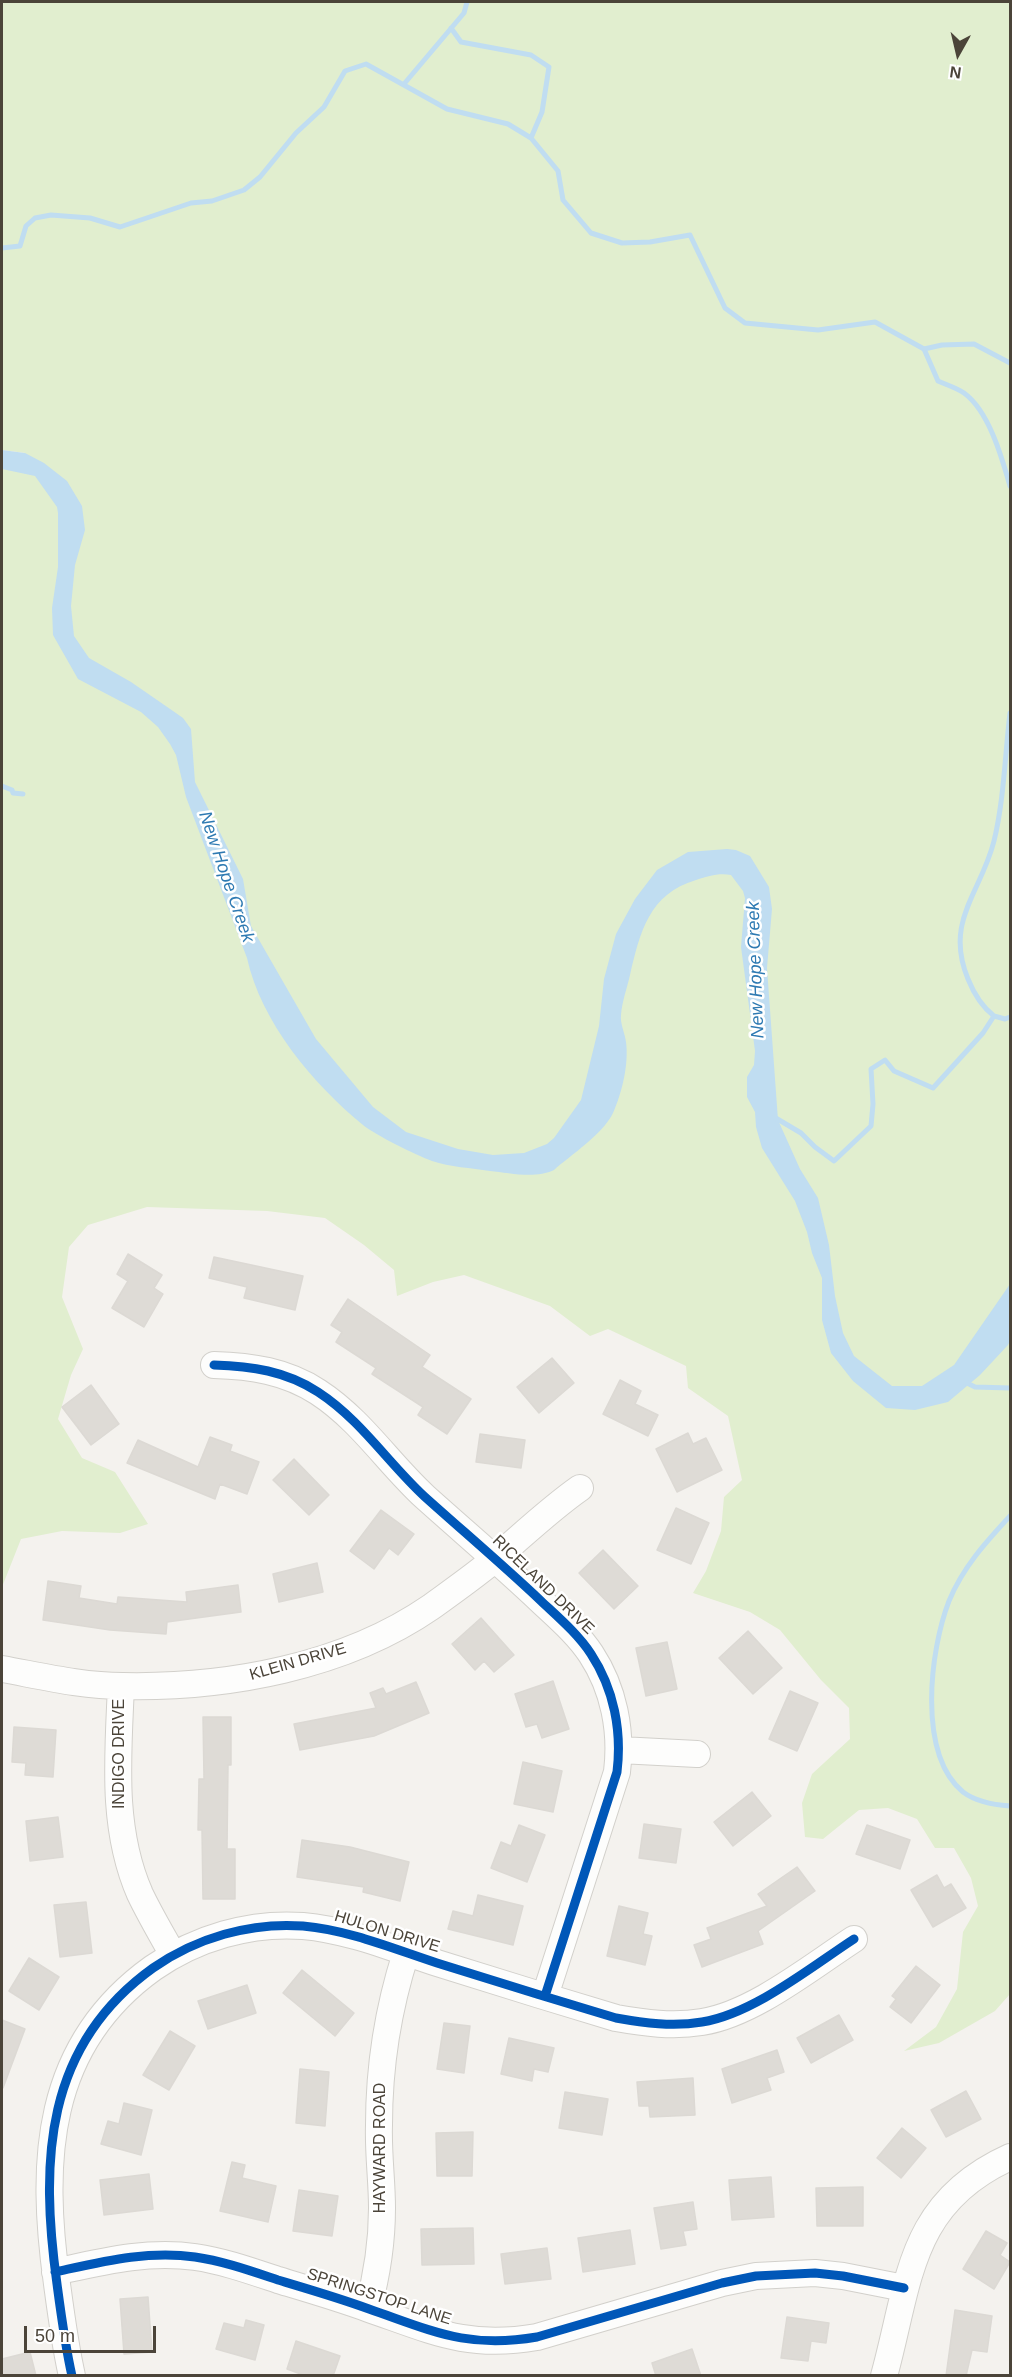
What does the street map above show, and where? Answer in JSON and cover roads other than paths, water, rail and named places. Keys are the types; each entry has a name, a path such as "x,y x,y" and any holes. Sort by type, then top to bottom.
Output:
{"street":[{"name":"RICELAND DRIVE","path":"214,1365 249,1366 286,1375 317,1391 347,1413 423,1496 560,1619 591,1654 613,1703 620,1750 611,1795 545,1996"},
{"name":"KLEIN DRIVE","path":"2,1669 121,1686 201,1683 242,1678 327,1657 398,1627 430,1607 495,1559 550,1509 580,1488"},
{"name":"INDIGO DRIVE","path":"121,1686 117,1778 124,1844 140,1894 173,1955"},
{"path":"620,1750 697,1754"},
{"name":"HULON DRIVE","path":"72,2376 66,2351 55,2272 49,2202 49,2154 53,2123 62,2090 74,2060 103,2014 143,1976 173,1955 218,1936 244,1929 302,1926 327,1930 616,2018 648,2024 703,2022 750,2005 854,1939"},
{"name":"HAYWARD ROAD","path":"368,2308 375,2281 381,2236 379,2127 381,2070 389,2014 406,1953"},
{"path":"884,2376 904,2288 912,2261 925,2234 949,2200 977,2175 1011,2157"},
{"name":"SPRINGSTOP LANE","path":"55,2272 145,2255 194,2257 246,2269 368,2308 437,2334 485,2342 511,2342 537,2337 722,2283 756,2276 815,2273 904,2288"}],"water":[{"path":"2,450 25,453 44,463 67,481 82,506 85,530 75,565 71,606 74,636 89,658 131,682 173,711 183,718 191,729 195,782 243,879 251,926 316,1039 373,1107 406,1132 458,1149 493,1155 524,1153 547,1144 554,1138 581,1100 599,1026 604,979 616,934 635,899 657,870 688,852 736,850 750,856 769,887 772,909 767,968 778,1120 800,1169 818,1198 829,1245 835,1296 843,1333 854,1356 892,1386 922,1386 954,1365 1010,1284 1010,1341 1008,1345 980,1375 948,1402 915,1410 886,1408 853,1381 831,1353 822,1320 822,1278 807,1232 795,1201 762,1148 756,1127 755,1112 747,1097 747,1077 754,1065 755,1051 741,947 745,898 743,891 731,875 709,876 680,886 657,905 649,917 638,944 622,1005 621,1018 626,1042 626,1060 622,1088 613,1113 602,1129 554,1170 547,1173 522,1175 432,1161 377,1134 344,1109 308,1071 277,1028 264,1005 186,797 176,755 170,744 158,727 141,712 78,679 53,635 52,608 58,567 57,507 35,476 2,469"}],"waterway":[{"path":"404,84 464,13 467,2"},
{"path":"451,28 461,42 531,55 549,67 542,112 531,138"},
{"path":"2,248 20,246 26,226 35,218 51,215 90,218 120,227 191,203 212,201 244,190 260,177 296,133 324,107 345,71 366,64 447,109 508,124 531,138 558,171 563,200 591,233 622,243 650,242 690,235 725,308 745,323 818,330 875,322 924,349 938,381 964,393 981,411 993,436 1010,486"},
{"name":"New Hope Creek","path":"924,349 942,345 974,344 1010,363"},
{"path":"994,1016 975,995 970,984 962,959 960,940 967,908 994,841 1002,793 1010,713"},
{"path":"2,786 12,790 13,793 23,794"},
{"path":"774,1117 801,1133 834,1161 871,1126 873,1104 871,1069 885,1060 894,1071 933,1088 983,1033 994,1016 1005,1019 1010,1017"},
{"path":"965,1382 975,1387 1010,1388"},
{"path":"1010,1516 968,1566 949,1601 937,1646 932,1701 933,1728 939,1753 948,1775 963,1792 973,1798 1010,1806"}]}
